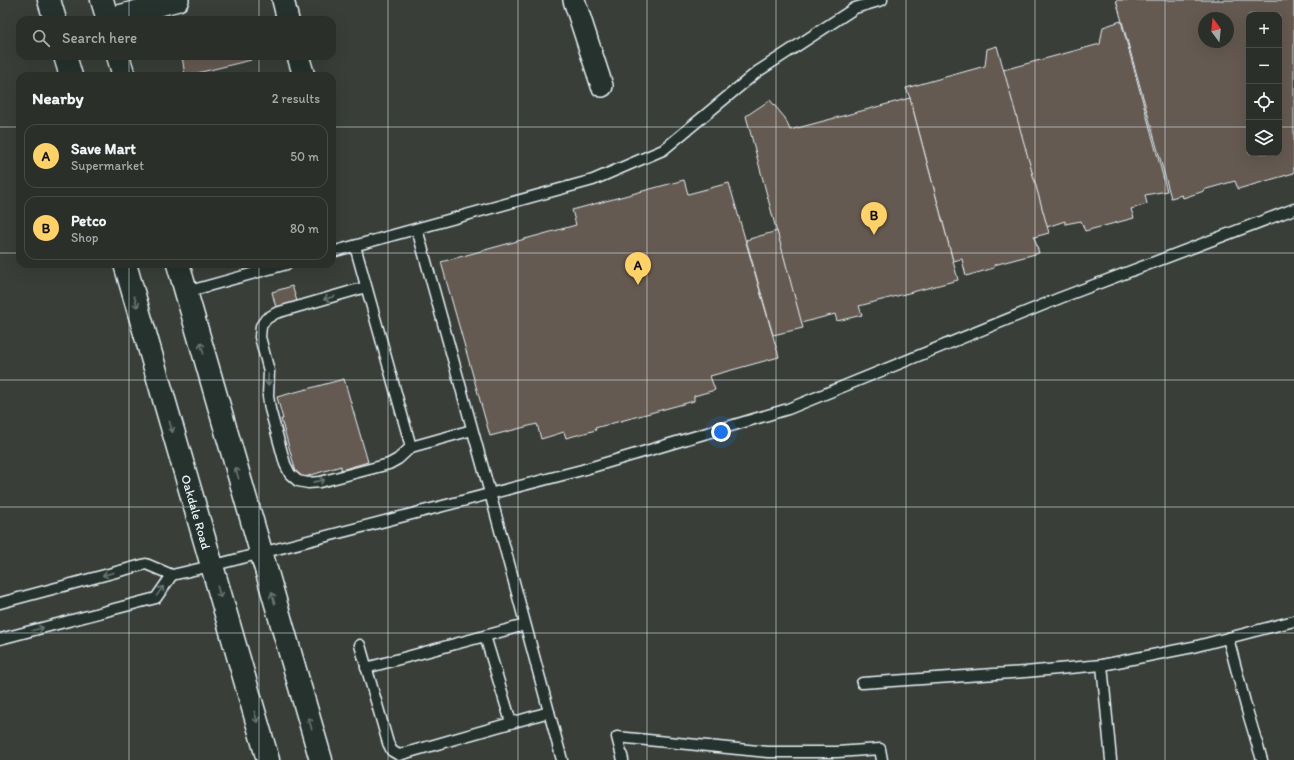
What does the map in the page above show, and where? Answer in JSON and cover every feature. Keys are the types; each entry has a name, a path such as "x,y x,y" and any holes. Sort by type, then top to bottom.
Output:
{"main road":[{"path":"49,0 54,16"},
{"path":"67,60 70,72"},
{"path":"119,60 123,72"},
{"name":"Oakdale Road","path":"126,268 268,760"},
{"path":"179,268 260,553 321,760"}],"street":[{"path":"106,13 178,0"},
{"path":"283,0 287,16"},
{"path":"574,0 602,86"},
{"path":"299,60 303,72"}],"lane":[{"path":"336,251 593,180 663,150 757,72 855,8 882,0"},
{"path":"0,602 146,564 172,575 211,566 582,470 788,409 1060,298 1294,209"},
{"path":"416,229 490,493 562,760"},
{"path":"354,246 411,447"},
{"path":"186,292 273,268"},
{"path":"366,287 276,313 266,319 261,326 260,337 269,371 268,396 273,423 285,464 290,474 298,480 308,484 320,482 389,464 398,459 411,447 472,430"},
{"path":"0,639 156,598 172,575"},
{"path":"862,683 1025,672 1102,664 1186,649 1294,621"},
{"path":"366,668 525,625"},
{"path":"485,636 512,722"},
{"path":"1228,638 1262,760"},
{"path":"360,646 388,743 392,751 399,754 549,712"},
{"path":"1102,664 1111,760"},
{"path":"623,760 617,737 768,752 837,752 880,749 882,760"}],"building":[{"path":"1116,0 1294,0 1294,173 1238,189 1235,181 1203,190 1204,191 1183,198 1182,195 1171,198"},
{"path":"1121,21 1167,191 1145,195 1147,204 1131,209 1134,218 1085,231 1081,221 1065,224 1065,221 1047,227 1003,70 1100,44 1103,27"},
{"path":"997,46 1049,233 1034,237 1039,253 994,265 994,268 966,276 962,259 953,261 910,98 906,88 985,66 987,49"},
{"path":"183,60 251,60 202,72 184,72"},
{"path":"910,98 958,280 859,306 862,315 837,321 835,314 801,323 746,116 770,100 785,118 790,130"},
{"path":"684,180 688,194 729,183 779,357 710,376 715,390 694,396 694,401 595,428 596,430 566,438 564,432 541,439 537,424 490,436 441,262 576,225 572,210"},
{"path":"777,231 803,328 773,335 746,240"},
{"path":"292,286 297,301 276,308 272,292"},
{"path":"344,379 368,462 341,470 341,466 298,479 281,419 283,419 277,397"}],"place":[{"name":"Petco","path":"874,235"},
{"name":"Save Mart","path":"638,285"}]}
